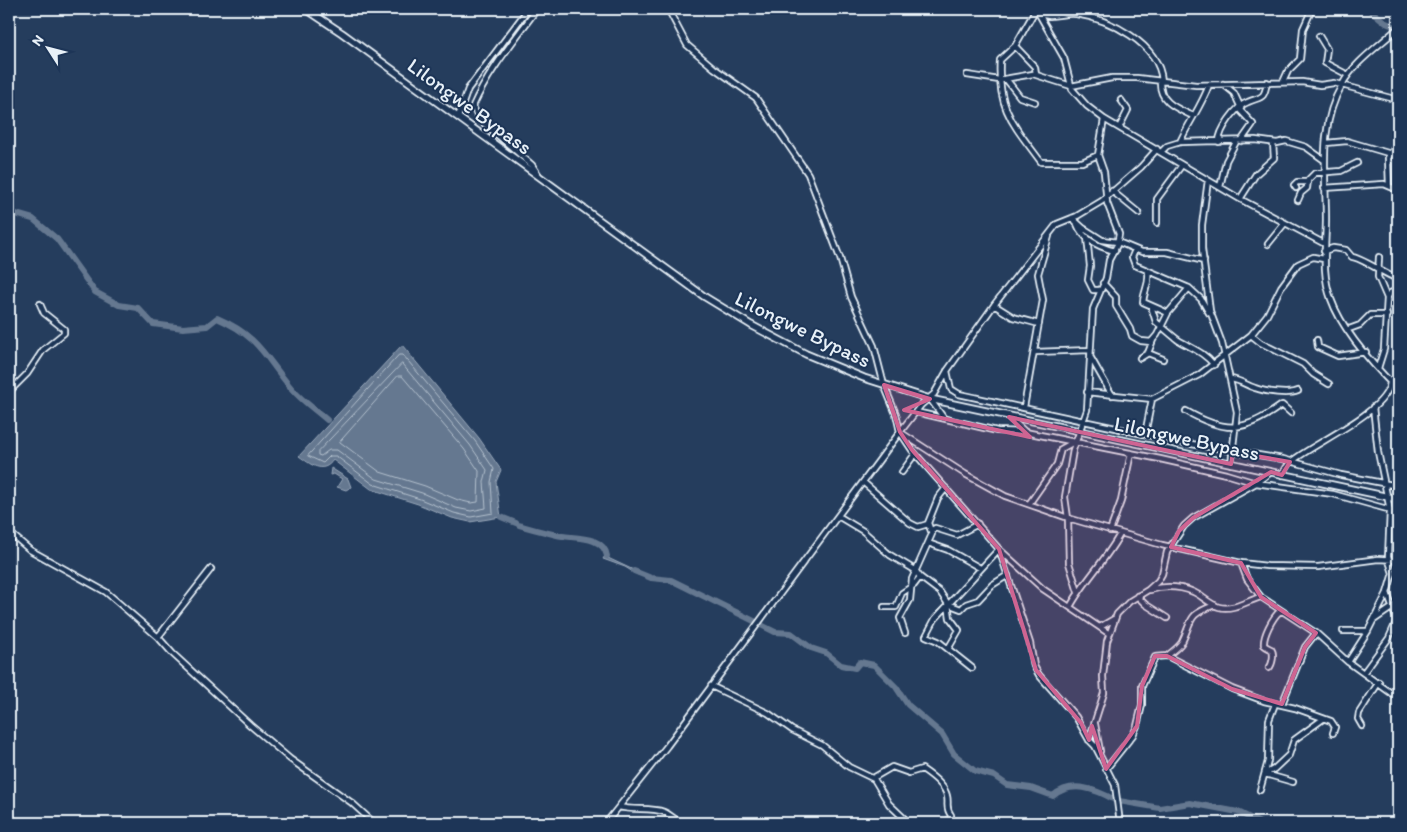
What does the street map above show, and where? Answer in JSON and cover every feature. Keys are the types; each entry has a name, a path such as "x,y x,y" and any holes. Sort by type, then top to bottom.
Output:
{"main road":[{"name":"Lilongwe Bypass","path":"306,9 719,306 806,354 884,385 930,399 1398,499"}],"street":[{"path":"458,118 468,89 528,9"},
{"path":"537,9 496,63 484,82 473,106 478,118 532,165 541,179"},
{"path":"668,9 687,45 714,68 756,98 808,174 840,258 851,297 874,346 884,385 896,414 900,432 915,454 999,549 1043,588 1108,633"},
{"path":"1282,82 1288,70 1298,63 1303,29 1312,9"},
{"path":"1037,10 1015,46 1000,60 999,80 1002,97 1010,121 1042,162 1082,162 1098,155"},
{"path":"1037,10 1050,18 1074,14 1106,21 1129,36 1147,50 1160,71 1162,95 1168,103 1193,116"},
{"path":"1037,10 1064,58 1071,86 1087,106 1104,119 1240,199 1325,244"},
{"path":"1396,30 1348,75 1334,103 1324,160 1324,259 1325,276 1330,298 1349,330 1378,368 1398,390"},
{"path":"1319,36 1327,49 1325,63 1348,75"},
{"path":"1015,46 1035,67 1036,74"},
{"path":"967,75 999,80 1025,74 1036,74 1058,84 1071,86 1112,78 1208,85 1268,82 1342,84 1398,100"},
{"path":"1006,79 1020,97 1034,102"},
{"path":"1219,142 1220,131 1248,101 1262,98 1268,82"},
{"path":"1220,186 1226,161 1253,124 1240,108 1234,93 1222,83"},
{"path":"1180,142 1193,116 1204,101 1208,85"},
{"path":"1119,128 1128,110 1121,100"},
{"path":"1078,592 1069,563 1068,518 1065,497 1075,442 1087,410 1090,350 1094,330 1093,309 1101,290 1109,260 1118,242 1119,230 1106,198 1104,172 1098,155 1104,119"},
{"path":"606,823 711,686 900,432 916,412 930,399 947,371 994,305 1050,232 1064,219 1072,218 1097,205 1159,150 1180,142 1239,142 1254,140 1273,143 1286,141 1300,144 1324,160"},
{"path":"1326,143 1347,141 1398,156"},
{"path":"1240,199 1256,174 1274,158 1273,143"},
{"path":"1389,185 1388,158 1398,143"},
{"path":"1298,200 1301,193 1307,188 1308,182 1316,173 1341,171 1357,163"},
{"path":"1157,224 1158,199 1182,165"},
{"path":"1208,180 1201,232 1213,318 1225,355 1237,412 1231,464"},
{"path":"1296,188 1294,185 1297,182 1308,182"},
{"path":"1324,188 1365,184 1389,185 1398,190"},
{"path":"1112,192 1140,213"},
{"path":"1072,218 1087,237 1102,248 1115,250"},
{"path":"1077,223 1102,240 1118,242 1135,250 1167,252 1204,261"},
{"path":"1268,244 1286,223"},
{"path":"1024,407 1043,297 1038,274 1050,232"},
{"path":"1087,237 1090,266 1088,280 1093,290 1101,290"},
{"path":"1324,251 1333,248 1346,250 1351,256 1360,258 1398,281"},
{"path":"1135,250 1132,257 1134,264 1148,272 1154,272 1189,288 1201,299 1213,318"},
{"path":"1087,392 1152,399 1214,365 1251,336 1267,315 1281,288 1298,264 1313,257 1324,259"},
{"path":"1378,368 1384,349 1387,315 1387,298 1378,279 1379,257"},
{"path":"1148,272 1150,281 1143,294 1143,302 1168,313"},
{"path":"1103,283 1116,297 1116,306 1130,329 1132,336 1141,340 1153,340"},
{"path":"1140,358 1148,353 1168,313 1189,288"},
{"path":"1387,298 1390,293 1398,290"},
{"path":"9,392 27,374 42,350 64,333 64,330 44,313 40,304"},
{"path":"994,305 1013,317 1039,324"},
{"path":"1151,306 1155,321 1176,338 1206,355 1214,365"},
{"path":"1349,330 1360,325 1370,315 1387,315"},
{"path":"1251,336 1261,344 1303,364 1313,374 1329,384"},
{"path":"1317,340 1318,347 1335,356 1366,352"},
{"path":"1035,352 1090,350"},
{"path":"1148,353 1163,359"},
{"path":"1090,357 1112,395"},
{"path":"947,371 950,385 954,392 1145,434 1290,462 1398,486"},
{"path":"1230,379 1239,380 1255,388 1291,393 1298,391"},
{"path":"1282,474 1290,462 1355,422 1373,407 1388,392 1390,382"},
{"path":"930,399 943,417"},
{"path":"1145,434 1152,399"},
{"path":"1186,411 1204,422 1225,428 1236,428 1251,424 1282,406 1291,413"},
{"path":"1348,662 1368,631 1387,593 1393,573 1388,558 1390,510 1378,452 1373,407"},
{"path":"916,412 998,431 1026,432 1131,453 1226,474 1256,483 1324,493 1398,512"},
{"path":"1008,417 1026,432"},
{"path":"900,432 988,487 1068,518 1120,534 1241,563 1318,567 1388,558 1398,560"},
{"path":"1029,504 1057,464 1061,448 1075,442"},
{"path":"1110,531 1121,501 1131,453"},
{"path":"902,472 915,454"},
{"path":"1148,590 1162,574 1165,556 1179,531 1193,518 1256,483 1271,472"},
{"path":"863,482 910,523 918,527 928,524"},
{"path":"928,524 938,498 946,488"},
{"path":"838,516 880,544 890,555 915,570 920,577 940,592 948,604 950,618 960,630 948,648"},
{"path":"928,524 932,530"},
{"path":"932,530 935,528 957,535 978,524"},
{"path":"904,633 900,618 910,600 915,570 932,530"},
{"path":"9,533 41,556 98,586 158,636 173,654 250,725 290,759 352,803 374,823"},
{"path":"1070,607 1078,592 1109,555 1120,534"},
{"path":"928,542 948,550 980,568"},
{"path":"972,668 938,640 926,636 931,624 999,549"},
{"path":"999,549 1036,670 1081,723 1089,740 1095,746 1116,790 1120,823"},
{"path":"1241,563 1248,579 1262,597 1280,611 1316,633 1348,662 1379,682 1398,698"},
{"path":"158,636 212,570"},
{"path":"948,604 961,609 966,604 978,600 992,585 1008,575"},
{"path":"884,607 896,607 902,593 920,577"},
{"path":"1089,740 1104,693 1102,676 1108,633 1121,609 1137,596 1158,587 1192,591 1215,605 1233,607 1262,597"},
{"path":"1364,672 1389,638 1397,620 1396,607 1387,593"},
{"path":"1137,596 1145,604 1167,618"},
{"path":"1106,769 1133,735 1137,726 1142,705 1142,686 1155,658 1167,656 1182,642 1191,618 1196,613 1215,605"},
{"path":"1372,621 1396,607"},
{"path":"1269,668 1272,665 1273,655 1271,650 1264,645 1264,640 1275,615 1280,611"},
{"path":"1100,627 1114,619"},
{"path":"1343,631 1368,631"},
{"path":"1282,704 1305,648 1316,633"},
{"path":"1167,656 1232,688 1334,723 1333,733"},
{"path":"1362,726 1358,719 1359,713 1379,682"},
{"path":"711,686 768,712 792,730 822,745 854,770 873,778 889,804 909,823"},
{"path":"1260,790 1268,761 1269,720 1275,704"},
{"path":"1265,774 1274,770 1289,755 1298,737 1323,719"},
{"path":"1095,722 1098,744 1106,769"},
{"path":"873,778 892,767 909,773 922,769 938,780 946,792 947,808 951,816 950,820 954,823"},
{"path":"1265,774 1293,782"},
{"path":"619,808 640,811 653,809 665,812 682,823"}],"highlighted area":[{"path":"884,385 930,399 904,410 1030,437 1009,417 1231,464 1233,452 1290,462 1282,475 1271,472 1193,518 1179,531 1171,547 1241,563 1261,597 1316,633 1305,647 1282,704 1232,689 1167,656 1155,656 1142,686 1137,726 1106,769 1092,726 1089,740 1081,723 1036,670 999,549 912,450 900,432"}],"water":[{"path":"402,345 479,438 501,470 496,482 501,517 470,522 452,518 418,504 371,489 333,460 325,467 316,467 299,456"},
{"path":"331,468 348,479 351,487 346,490 337,487 342,479 334,474 330,475"},
{"path":"602,548 607,552 608,558 642,574 638,575 625,567 603,559 606,554"}],"waterway":[{"path":"1369,9 1386,23 1398,28"},
{"path":"9,212 33,219 57,239 95,292 119,305 138,308 153,324 183,328 207,326 217,318 243,332 260,348 296,393 327,420"},
{"path":"501,517 516,523"},
{"path":"519,525 557,535 593,541 604,549 607,556"},
{"path":"634,571 651,578 671,580 756,622"},
{"path":"761,625 775,632 791,633 811,648 826,653 841,665 855,668 860,662 874,665 896,687 908,705 942,734 954,754 975,771 994,776 1007,785 1031,788 1053,796 1060,791 1076,787 1100,792 1115,800"},
{"path":"1119,801 1160,808 1190,803 1238,812 1260,823"}]}
